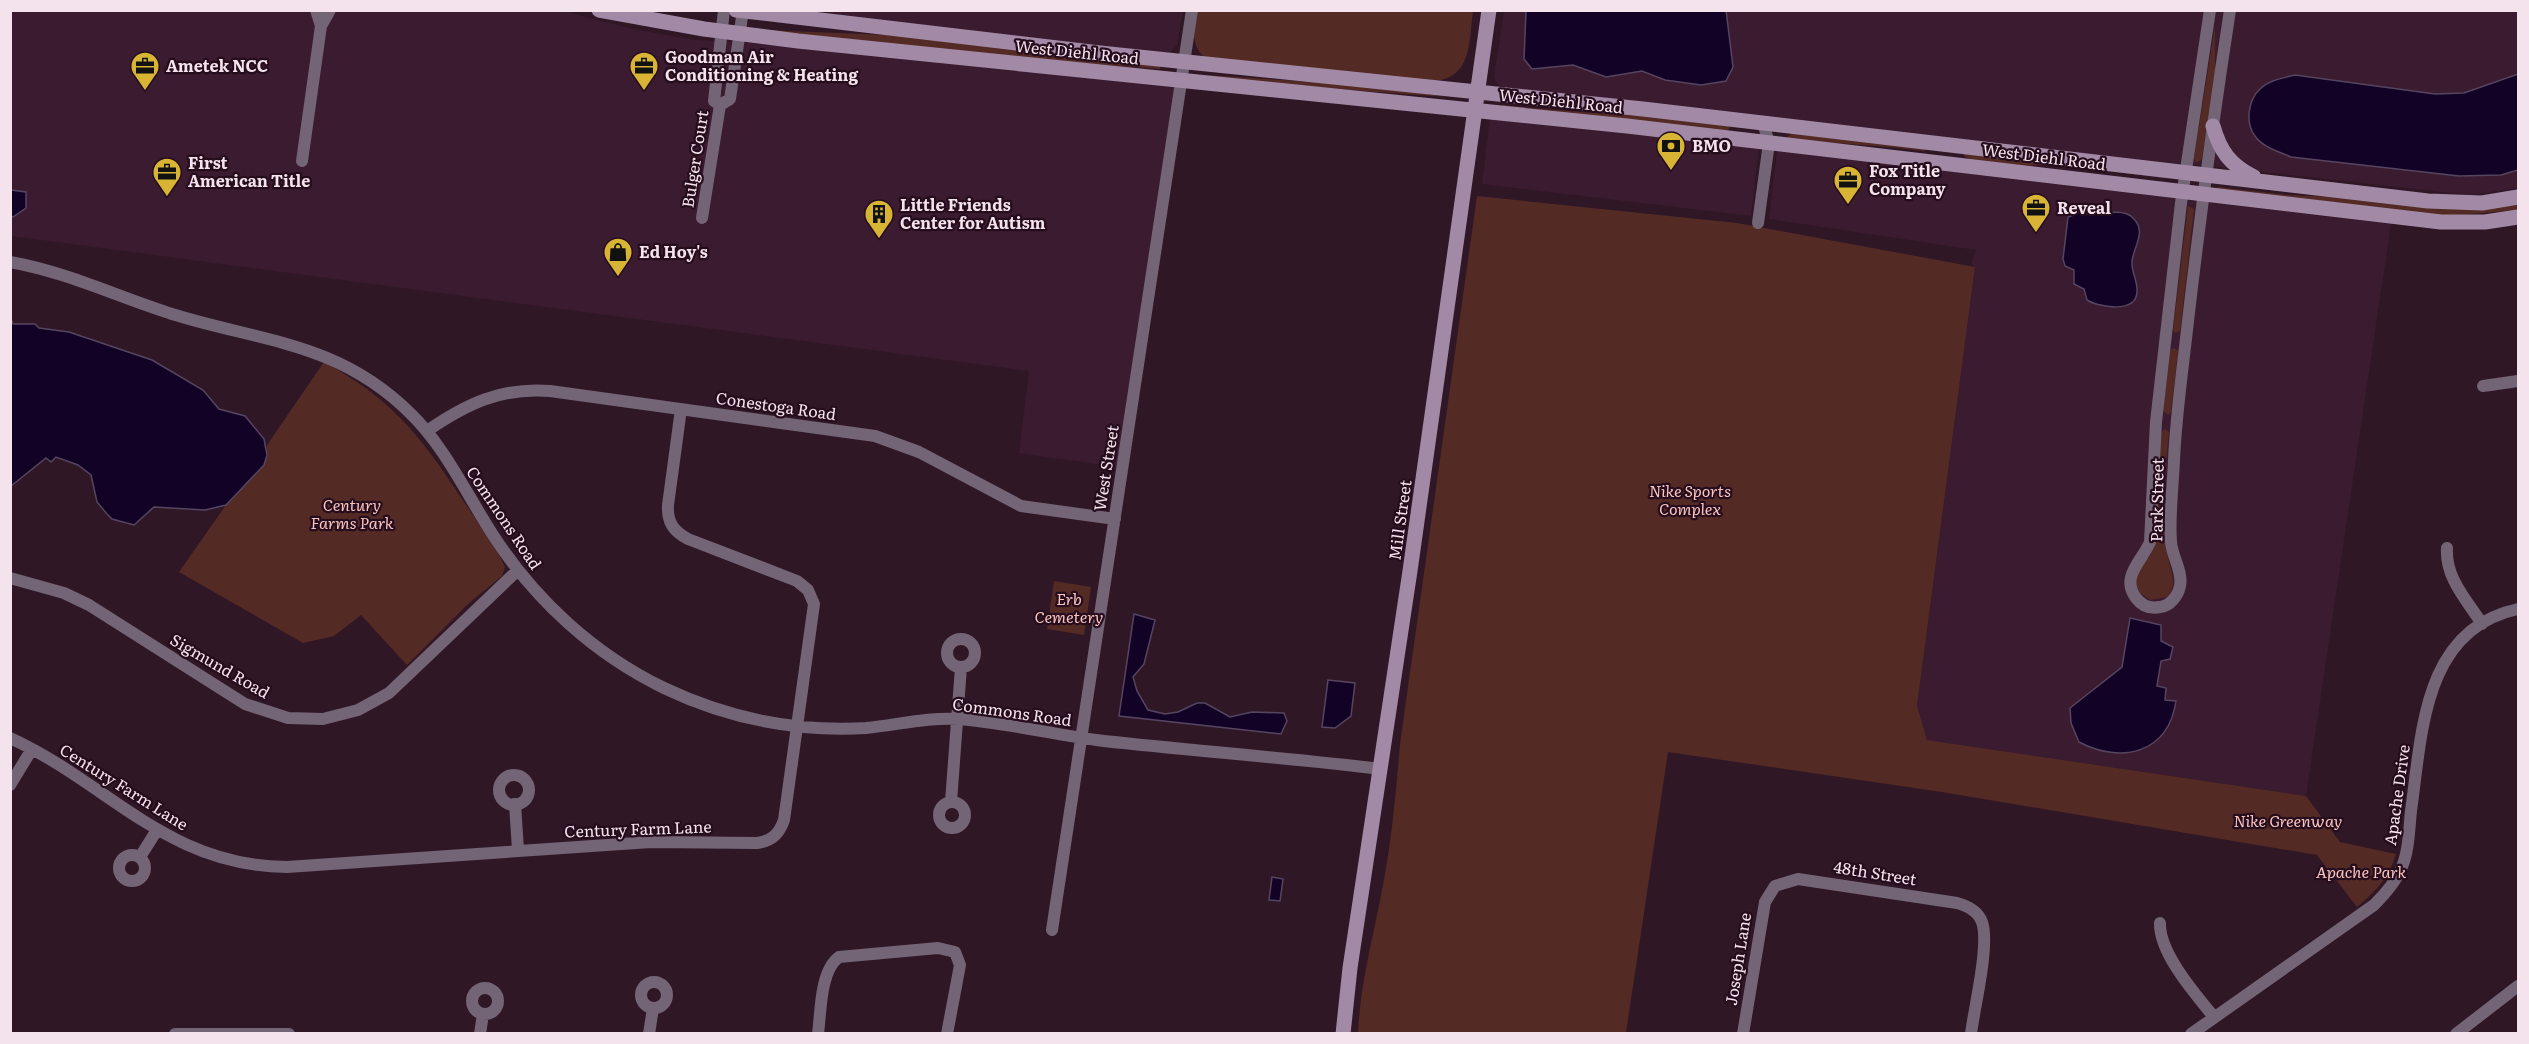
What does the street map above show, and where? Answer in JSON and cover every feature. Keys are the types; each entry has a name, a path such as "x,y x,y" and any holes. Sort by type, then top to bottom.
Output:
{"street":[{"path":"316,10 321,26"},
{"path":"302,161 321,26 330,10"},
{"name":"West Diehl Road","path":"599,10 739,34 1474,110 2441,222 2486,222 2518,217"},
{"name":"Bulger Court","path":"720,105 714,101 724,10"},
{"name":"West Street","path":"1053,930 1192,10"},
{"name":"Mill Street","path":"1343,1034 1350,968 1381,769 1489,10"},
{"name":"Park Street","path":"2210,10 2183,191 2156,422 2150,542 2144,556 2130,576 2130,588 2135,597 2142,604 2152,608 2163,607 2171,602 2178,593 2181,583 2171,544 2175,423 2203,193 2230,10"},
{"name":"West Diehl Road","path":"740,11 1184,62 1763,123 2454,203 2482,203 2518,197"},
{"name":"Bulger Court","path":"702,218 720,105 730,99 740,11"},
{"path":"1758,223 1768,143 1763,123"},
{"path":"2213,126 2218,146 2227,158 2241,170 2262,181"},
{"name":"Commons Road","path":"10,262 43,268 174,315 279,340 329,357 375,383 427,431 518,570 580,634 639,675 715,708 796,727 863,728 957,719 1083,738 1381,769"},
{"path":"2483,386 2518,381"},
{"name":"Conestoga Road","path":"427,431 471,403 520,390 550,391 875,436 919,452 1021,506 1115,519"},
{"name":"Century Farm Lane","path":"10,738 32,749 180,843 217,858 272,867 651,842 765,842 779,832 784,820 813,613 812,595 797,581 688,539 674,530 669,520 668,505 681,409"},
{"path":"2447,548 2446,564 2450,575 2482,624"},
{"name":"Sigmund Road","path":"10,578 64,593 89,605 256,709 288,718 312,719 347,714 389,693 518,570"},
{"name":"Apache Drive","path":"2191,1034 2374,905 2397,879 2407,850 2427,707 2433,683 2453,649 2482,624 2518,609"},
{"path":"951,802 961,667"},
{"path":"10,785 32,749"},
{"path":"515,804 518,850"},
{"path":"140,857 158,830"},
{"name":"48th Street","path":"1771,891 1791,879 1808,879 1958,903 1976,912 1981,920 1984,941 1971,1034"},
{"name":"Joseph Lane","path":"1743,1034 1762,911 1771,891"},
{"path":"2160,923 2160,934 2174,962 2214,1017"},
{"path":"818,1034 827,976 833,961 839,957 938,948 956,952 960,965 947,1034"},
{"path":"2456,1034 2518,986"},
{"path":"649,1034 653,1008"},
{"path":"480,1034 483,1014"},
{"path":"175,1034 289,1034"}],"shaded area":[{"path":"1726,10 1733,67 1726,81 1701,85 1665,80 1642,71 1606,77 1573,65 1532,69 1524,59 1526,11"},
{"path":"11,11 563,11 633,29 696,40 768,44 1182,87 1124,468 1019,453 1029,371 11,236"},
{"path":"820,11 1183,11 1177,45 1169,53 915,26"},
{"path":"1504,11 2518,11 2518,188 2470,195 2218,167 2152,162 1505,88 1497,84 1494,77"},
{"path":"2518,74 2518,170 2501,175 2459,176 2291,157 2258,140 2250,125 2249,112 2253,99 2260,89 2272,81 2295,75 2435,94 2464,93"},
{"path":"1490,118 1759,147 1751,216 1482,184"},
{"path":"1777,151 2391,224 2306,796 1927,740 1917,707 1975,267 1971,264 1976,250 1769,219"},
{"path":"11,190 26,192 26,208 13,217 11,216"},
{"path":"2079,213 2122,213 2133,218 2137,223 2139,233 2132,265 2137,292 2130,304 2116,307 2092,303 2087,300 2084,289 2074,284 2074,270 2065,266 2063,259 2068,217"},
{"path":"11,319 13,324 35,324 39,328 69,332 152,360 203,390 219,409 245,416 264,439 267,455 264,465 226,505 205,510 154,507 134,525 112,519 97,502 91,475 78,465 56,457 51,462 46,458 11,486"},
{"path":"1134,614 1155,620 1144,664 1133,677 1137,691 1148,710 1165,714 1178,712 1197,703 1205,703 1230,717 1252,712 1284,713 1287,721 1281,734 1119,716"},
{"path":"2130,618 2161,625 2161,641 2173,647 2170,659 2161,661 2157,686 2166,688 2165,700 2176,701 2171,719 2163,733 2153,743 2140,750 2126,753 2095,749 2079,742 2071,723 2070,708 2122,667"},
{"path":"1328,680 1355,683 1351,716 1335,728 1322,727"},
{"path":"1272,877 1283,879 1280,901 1269,900"}],"green space":[{"path":"1196,11 1473,11 1469,46 1462,66 1446,79 1433,81 1205,58 1195,42"},
{"path":"2215,26 2215,71 2202,159 2196,163 2194,158"},
{"path":"762,30 914,36 1161,65 1160,69 1011,58"},
{"path":"1206,75 1360,85 1448,97 1254,83"},
{"path":"1502,105 1700,121 1728,124 1730,127 1727,133 1501,108"},
{"path":"1792,133 1926,148 1925,151 1786,138"},
{"path":"1965,152 2176,179 2049,165 1998,165 1974,161 1964,156"},
{"path":"2216,188 2288,195 2518,204 2518,210 2448,216"},
{"name":"Nike Sports Complex","path":"1477,196 1737,223 1975,267 1917,706 1927,740 2306,796 2340,842 2396,854 2381,884 2357,907 2317,855 1942,792 1668,752 1626,1033 1358,1034 1364,977 1389,850 1400,744"},
{"path":"2188,206 2194,209 2180,331 2175,333 2173,330"},
{"path":"2174,348 2178,351 2171,412 2168,415 2163,411 2170,350"},
{"name":"Century Farms Park","path":"324,362 372,393 408,426 455,487 494,546 505,567 502,576 469,603 407,665 361,615 334,636 303,643 179,572 226,505 264,465 267,445"},
{"path":"2165,429 2169,432 2164,527 2173,583 2167,597 2150,600 2140,593 2135,584 2138,568 2150,556 2156,533 2161,432"},
{"name":"Erb Cemetery","path":"1054,581 1091,587 1084,635 1047,629"}],"place":[{"name":"Ametek NCC","path":"145,92"},
{"name":"Goodman Air Conditioning & Heating","path":"644,92"},
{"name":"BMO","path":"1671,172"},
{"name":"First American Title","path":"167,198"},
{"name":"Fox Title Company","path":"1848,206"},
{"name":"Reveal","path":"2036,234"},
{"name":"Little Friends Center for Autism","path":"879,240"},
{"name":"Ed Hoy's","path":"618,278"}],"park label":[{"name":"Nike Greenway","path":"2288,821"},
{"name":"Apache Park","path":"2361,872"}]}
